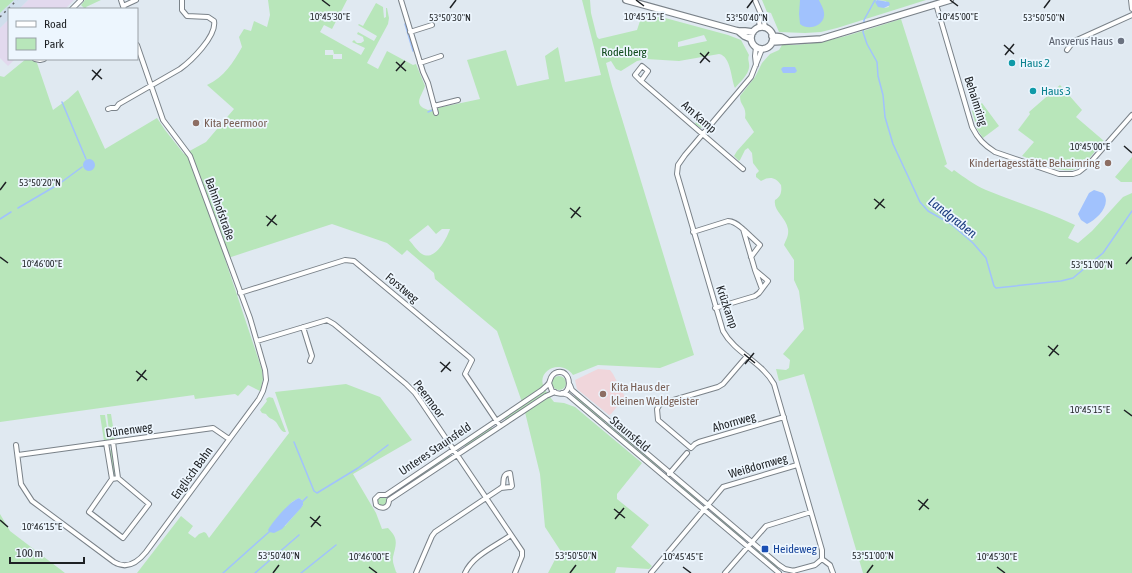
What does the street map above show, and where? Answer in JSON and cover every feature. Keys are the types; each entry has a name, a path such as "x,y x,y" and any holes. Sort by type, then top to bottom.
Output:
{"main road":[{"path":"626,0 738,31 746,30 753,32 762,28 770,31 772,39 768,47 762,49 752,44 751,39 753,32"},
{"path":"772,39 821,39 950,0"},
{"path":"738,31 751,39"}],"street":[{"path":"73,8 81,0"},
{"path":"121,0 124,7 136,0"},
{"path":"108,109 116,108 118,104 173,74 187,64 205,43 213,28 214,23 212,19 208,17 189,16 184,14 182,10 182,0"},
{"path":"401,0 420,63 428,83 436,113"},
{"path":"755,0 764,21 762,28"},
{"path":"1131,0 1132,9"},
{"name":"Behaimring","path":"936,4 972,127 977,136 988,147 996,152 1058,174 1074,174 1089,164 1132,115"},
{"path":"1067,50 1073,42 1132,15"},
{"path":"410,32 432,25"},
{"path":"756,47 756,66"},
{"name":"Bahnhofstraße","path":"138,48 163,120 190,156 257,341 265,370 266,380 264,387"},
{"name":"Krüzkamp","path":"762,49 751,76 680,161 677,171 715,308 724,335 770,377 774,384 822,550 822,559"},
{"path":"420,63 441,56"},
{"name":"Am Kamp","path":"641,81 743,169"},
{"path":"434,106 458,100"},
{"path":"694,232 728,222 734,222 760,245 751,257"},
{"path":"743,229 762,289"},
{"name":"Forstweg","path":"240,293 345,260 354,261 472,360 465,374 496,421"},
{"path":"715,308 755,296 768,282 755,270"},
{"name":"Peermoor","path":"257,341 327,320 334,324 415,393 522,551 522,556 515,573"},
{"path":"303,327 312,356 310,361"},
{"path":"689,450 658,420 656,412 658,406 718,387 723,384 747,356"},
{"name":"Unteres Staunsfeld","path":"554,392 389,500 389,504 385,508 380,508 376,505 375,499 377,496 386,494 542,390 549,383 554,374 561,373 567,376 570,385"},
{"path":"549,383 554,392 562,393 566,391 570,385"},
{"name":"Staunsfeld","path":"570,385 572,390 783,568 792,572 815,565 822,559"},
{"name":"Englisch Bahn","path":"18,455 21,484 32,501 114,562 125,566 130,565 142,558 259,399 264,387"},
{"name":"Staunsfeld","path":"562,393 568,395 779,573"},
{"name":"Ahornweg","path":"670,473 689,450 699,442 784,418"},
{"path":"496,421 500,426"},
{"name":"Dünenweg","path":"18,455 213,428 229,439"},
{"path":"106,443 112,479 89,512 123,538 149,504 118,478 114,442"},
{"path":"16,444 18,455"},
{"name":"Weißdornweg","path":"708,505 725,486 797,465"},
{"path":"666,477 670,473"},
{"path":"112,479 118,478"},
{"path":"416,573 435,532 501,488"},
{"path":"386,494 389,500"},
{"path":"651,573 708,505"},
{"path":"725,573 763,528 769,524 811,512"},
{"path":"465,573 470,564 476,559 511,535"},
{"path":"822,559 830,565 833,573"}],"shaded area":[{"path":"14,0 28,0 20,8 8,8 8,20 0,28 0,13"},
{"path":"28,0 74,0 66,8 20,8"},
{"path":"8,20 8,60 14,60 8,66 0,58 0,28"},
{"name":"Kita Haus der kleinen Waldgeister","path":"598,369 610,370 625,397 609,415 577,389 575,380"}],"green space":[{"path":"0,0 14,0 0,13"},
{"path":"85,0 101,0 86,8 81,5"},
{"name":"Rodelberg","path":"268,0 347,0 332,29 324,25 320,32 361,55 365,48 352,42 354,40 357,43 364,41 363,37 357,34 358,32 374,41 377,36 358,25 363,26 376,3 383,7 384,18 386,17 387,8 389,18 388,24 367,63 378,69 387,51 413,65 416,64 425,86 419,103 420,106 428,110 480,99 467,60 506,50 517,86 549,79 545,56 558,47 565,82 601,75 582,0 590,0 591,13 597,37 599,39 637,30 643,12 728,35 741,40 749,55 749,68 745,76 735,88 728,63 723,56 719,54 679,61 646,59 637,61 621,71 616,69 611,61 606,63 694,355 660,368 598,365 573,375 568,370 557,367 547,371 542,379 545,389 554,402 564,403 575,407 642,463 617,494 617,499 649,525 631,547 652,566 649,569 617,567 615,573 548,573 560,550 545,527 540,474 524,408 506,420 504,418 523,405 497,331 435,279 434,273 407,250 402,255 387,243 332,224 225,259 262,370 263,379 260,391 248,385 238,396 235,394 195,399 194,395 0,422 0,76 4,77 25,60 32,60 37,63 53,110 78,90 105,149 157,118 184,154 206,142 234,109 207,85 223,74 235,59 242,47 239,37 244,29 251,31 254,21 267,27 270,15","holes":["704,35 707,41 678,47 678,42","325,50 333,50 334,54 342,54 342,59 333,59 333,55 325,55","428,225 436,234 442,229 450,229 440,248 436,252 427,256 422,254 409,240"]},
{"path":"762,0 877,0 926,0 837,28 821,32 805,33 779,32 771,13 767,12","holes":["876,1 886,1 889,7 884,8"]},
{"path":"901,19 947,164 944,166 952,172 954,170 986,190 1053,215 1075,225 1068,238 1078,243 1092,231 1123,197 1132,193 1132,573 863,573 804,374 779,381 776,369 786,370 789,368 790,360 783,354 804,329 799,291 794,280 794,260 784,245 788,236 787,225 775,204 775,200 781,194 781,185 777,180 772,178 767,178 761,181 756,177 756,174 759,171 753,163 752,153 748,148 745,150 739,161 734,156 754,132 745,118 745,111 740,100 740,96 755,77 762,63 770,54 779,50 782,45 812,43 842,37"},
{"path":"1060,85 1082,110 1076,117 1104,141 1085,162 1078,168 1072,170 1050,167 1022,156 1034,142 1018,130 1030,114 1029,112"},
{"path":"982,103 999,126 983,138 977,129 972,111"},
{"path":"700,114 707,121 701,128 695,124 696,122 699,124 703,119 699,115"},
{"path":"1132,157 1132,182 1121,182 1115,177"},
{"path":"556,376 562,376 566,380 566,386 562,390 556,390 552,386 552,380"},
{"path":"346,384 380,397 412,440 353,474 376,513 382,529 388,528 394,535 396,545 393,561 397,573 137,573 181,516 193,526 188,533 195,538 204,532 209,538 289,433 275,392","holes":["299,498 303,501 303,505 285,526 270,527 292,502"]},
{"path":"576,395 607,421 604,423 573,398"},
{"path":"269,397 273,398 286,432 284,432 276,422 260,410 267,401 266,399"},
{"path":"107,414 111,414 115,439 110,440"},
{"path":"100,415 105,415 109,440 104,441"},
{"path":"608,422 636,445 633,448 605,424"},
{"path":"489,428 492,428 492,430 466,447 464,445"},
{"path":"637,446 662,469 661,470 635,449"},
{"path":"111,449 113,451 115,476 113,474"},
{"path":"447,455 450,456 450,458 391,496 391,494"},
{"path":"676,480 700,500 700,502 699,503 675,483"},
{"path":"382,496 387,501 382,506 377,501"},
{"path":"714,512 744,537 743,539 741,539 712,514"},
{"path":"0,514 10,531 65,573 0,573"},
{"path":"756,549 779,568 778,569 755,551"}],"water":[{"path":"800,0 819,0 824,14 823,20 818,25 807,27 800,24"},
{"path":"877,0 889,2 890,5 884,8 878,7 875,2"},
{"path":"783,67 795,67 797,71 795,73 783,73 781,69"},
{"path":"87,159 91,159 95,165 91,171 87,171 83,167 83,163"},
{"path":"1094,190 1103,193 1106,202 1099,215 1087,224 1081,220 1078,214 1089,193"},
{"path":"299,498 303,501 301,508 282,529 274,533 269,532 268,530 270,526 282,512 291,503"}],"waterway":[{"name":"Landgraben","path":"864,23 864,20 875,0"},
{"path":"405,24 413,51"},
{"name":"Landgraben","path":"864,27 863,32 867,44 877,62 885,117 893,144 920,202 928,211 951,224 973,243 986,258 994,286 996,288 1061,281 1073,278 1103,253 1132,211"},
{"path":"62,102 86,159"},
{"path":"428,112 435,109"},
{"path":"18,208 59,184 82,167"},
{"path":"0,219 11,212"},
{"path":"294,442 314,491 317,493 358,468 388,445"},
{"path":"303,501 307,497"},
{"path":"223,573 269,532"},
{"path":"255,573 299,535"},
{"path":"301,573 336,545"}],"railway":[{"path":"9,8 17,0"},
{"path":"0,17 8,9"}],"place":[{"name":"Ansverus Haus","path":"1121,41"},
{"name":"Haus 2","path":"1012,63"},
{"name":"Haus 3","path":"1033,91"},
{"name":"Kita Peermoor","path":"196,123"},
{"name":"Kindertagesstätte Behaimring","path":"1108,163"},
{"name":"Kita Haus der kleinen Waldgeister","path":"603,394"},
{"name":"Heideweg","path":"765,549"}]}
